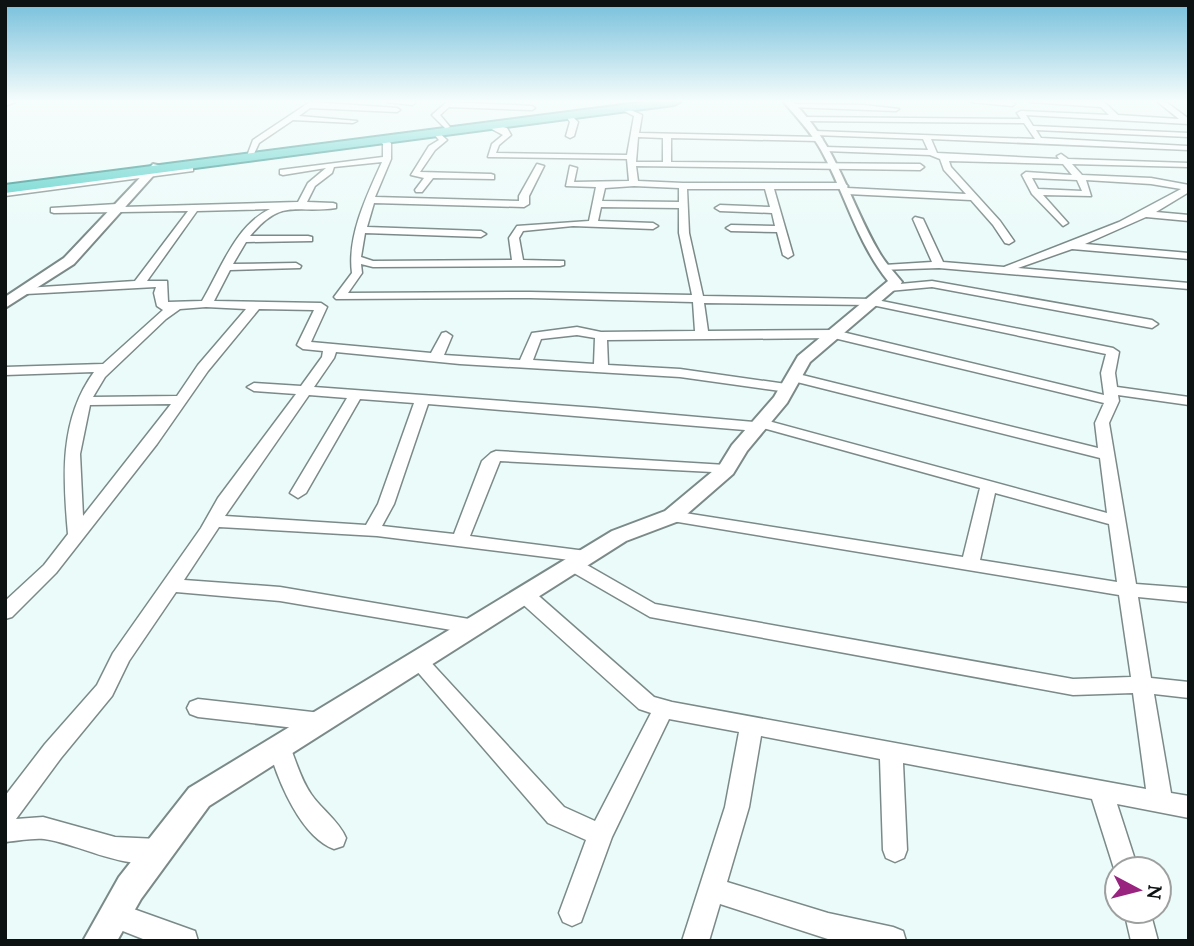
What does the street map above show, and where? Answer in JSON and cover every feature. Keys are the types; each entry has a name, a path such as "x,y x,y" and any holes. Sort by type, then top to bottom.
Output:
{"highway":[{"path":"153,170 307,146"},
{"path":"5,189 328,146"}],"street":[{"path":"250,153 254,146"},
{"path":"386,146 384,153 387,159 370,200 355,259 356,273 340,297 530,295 698,299 932,284 1152,324"},
{"path":"435,146 415,175 491,177"},
{"path":"495,146 488,158 667,164 832,165 974,197"},
{"path":"632,146 634,183"},
{"path":"667,146 667,164"},
{"path":"822,146 845,189 870,248 881,286"},
{"path":"873,146 933,153 944,158 1189,165"},
{"path":"930,146 933,153"},
{"path":"996,146 1007,159"},
{"path":"1035,192 1088,194 1079,177 1055,146"},
{"path":"1153,146 1187,148"},
{"path":"6,303 69,261 153,170 331,149"},
{"path":"944,158 947,167 1009,241"},
{"path":"283,172 387,159"},
{"path":"710,164 711,184"},
{"path":"300,205 311,185 329,171 331,165"},
{"path":"370,200 524,204 524,196 540,166"},
{"path":"573,168 569,184 711,184 845,189 905,180 920,167"},
{"path":"419,190 431,175"},
{"path":"1063,223 1035,192 1026,175 1151,181 1186,191"},
{"path":"593,225 603,184"},
{"path":"682,186 684,233 698,299 702,336"},
{"path":"769,186 788,255"},
{"path":"1005,271 1024,260 1068,246 1142,214 1186,191"},
{"path":"597,204 684,205"},
{"path":"138,284 196,206"},
{"path":"206,304 244,239 269,211 284,206"},
{"path":"54,210 333,206"},
{"path":"720,208 776,210"},
{"path":"1142,214 1189,218"},
{"path":"918,219 939,265"},
{"path":"518,264 514,238 520,228 538,224 653,226"},
{"path":"731,228 782,229"},
{"path":"362,230 481,234"},
{"path":"244,239 307,239"},
{"path":"1068,246 1189,256"},
{"path":"355,259 373,264 560,263"},
{"path":"226,267 296,265"},
{"path":"99,941 158,851 199,797 280,750 620,536 672,516 726,470 791,382 804,359 834,334 881,286 939,265 1189,286"},
{"path":"26,291 163,283 160,293 163,306 206,304 321,307 303,345 436,358 791,382 1107,455"},
{"path":"881,286 1113,352 1108,373 1111,395 1102,423 1160,802"},
{"path":"77,535 73,439 84,401 106,368 130,349 143,331 176,306"},
{"path":"6,611 50,569 152,442 179,400 254,307"},
{"path":"525,363 536,336 577,331 601,336 834,334 1111,395 1189,401"},
{"path":"436,358 446,336"},
{"path":"601,336 601,370"},
{"path":"5,816 53,751 105,690 120,658 214,521 224,502 328,358 330,348"},
{"path":"5,371 106,368"},
{"path":"254,387 759,425 1117,521"},
{"path":"298,493 356,394"},
{"path":"84,401 179,400"},
{"path":"371,531 386,504 422,400"},
{"path":"460,541 489,461 496,456 726,470"},
{"path":"970,564 989,486"},
{"path":"672,516 1126,590 1189,595"},
{"path":"214,521 371,531 460,541 581,560 650,610 1073,687 1142,685 1189,690"},
{"path":"170,585 280,594 475,627"},
{"path":"525,595 647,703 1189,807"},
{"path":"419,662 556,815 600,835"},
{"path":"198,708 323,722"},
{"path":"572,913 600,835 664,708"},
{"path":"695,941 748,767 751,725"},
{"path":"280,750 288,777 300,800 334,838"},
{"path":"891,751 895,850"},
{"path":"1101,791 1121,855"},
{"path":"5,831 43,828 115,848 158,851"},
{"path":"711,889 828,926 893,941"},
{"path":"114,915 185,941"}]}
